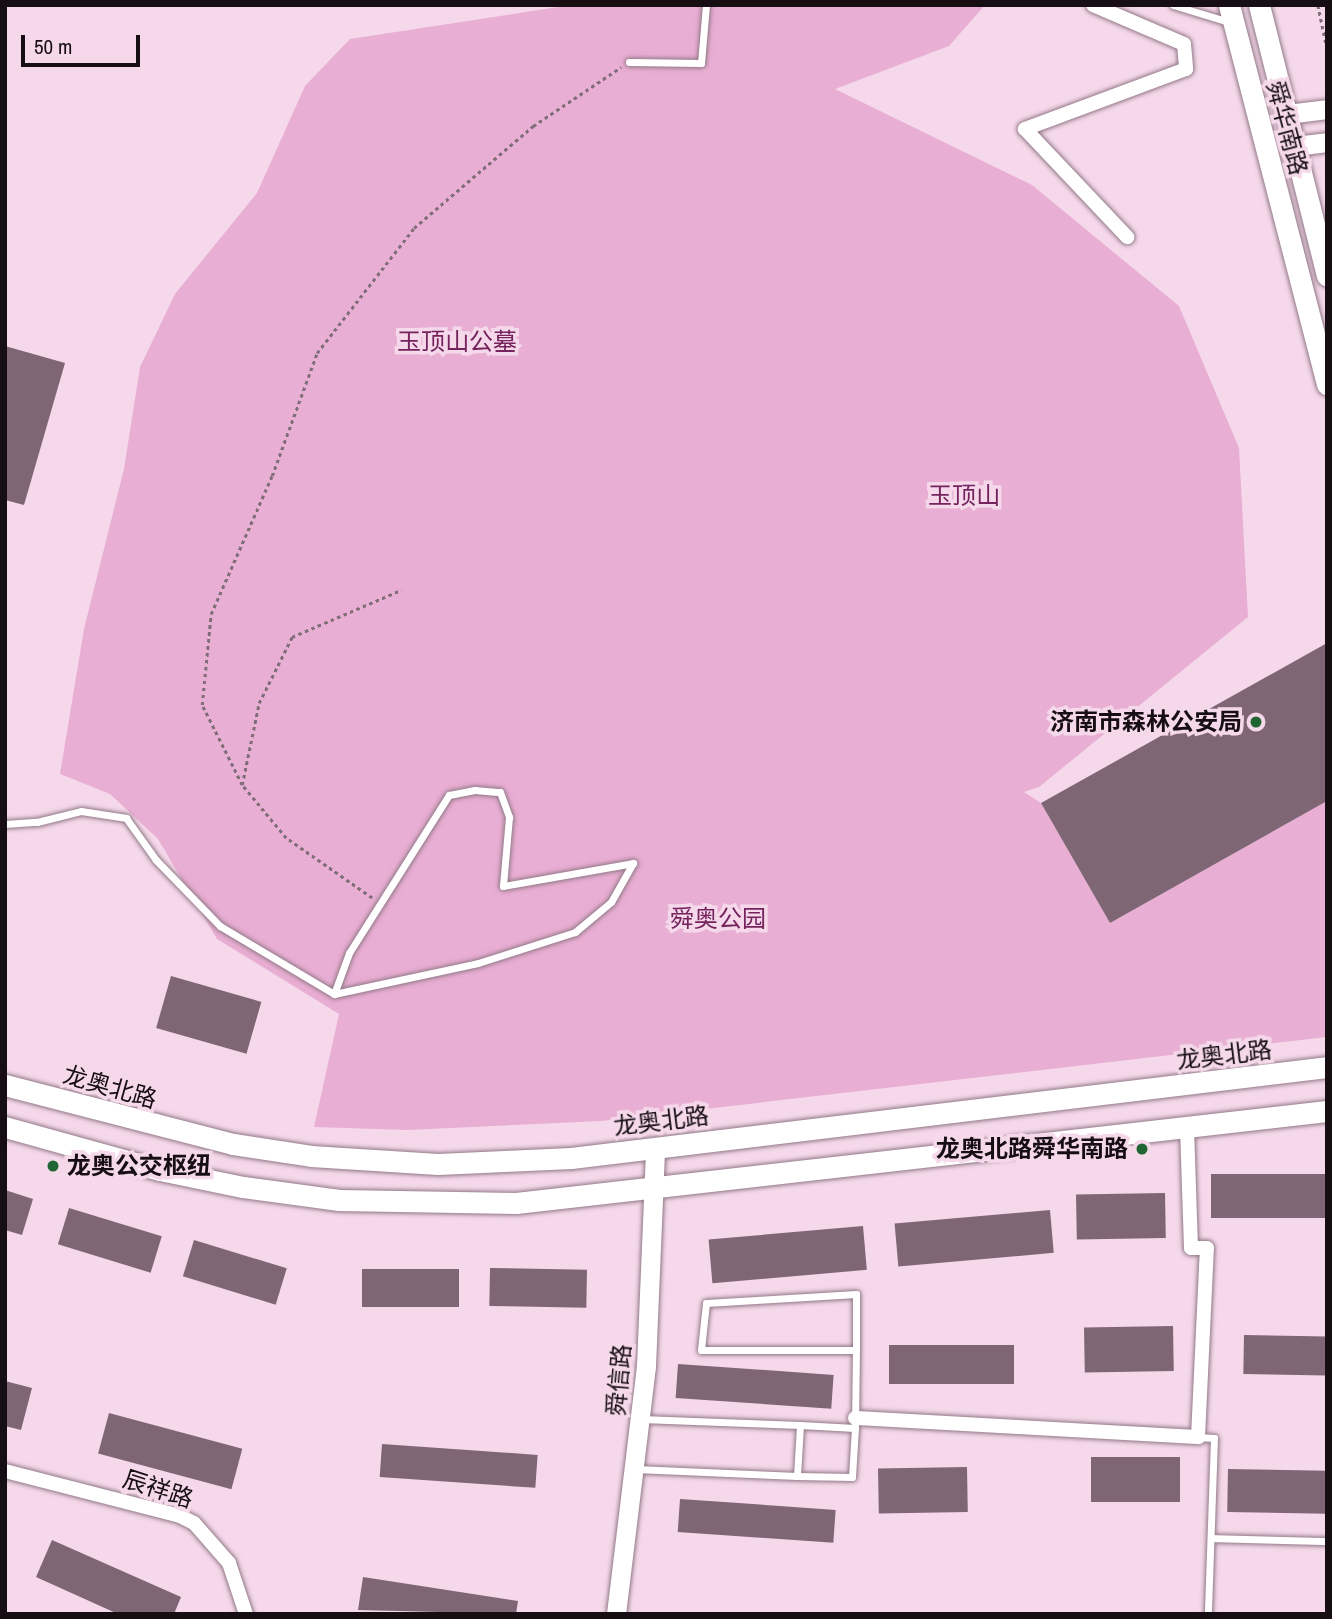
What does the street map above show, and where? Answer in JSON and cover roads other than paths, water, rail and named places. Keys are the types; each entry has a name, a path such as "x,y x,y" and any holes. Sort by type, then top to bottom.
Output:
{"main road":[{"name":"舜华南路","path":"1259,5 1327,276"},
{"name":"舜华南路","path":"1231,15 1327,385"},
{"name":"龙奥北路","path":"5,1085 179,1133 311,1156 451,1164 654,1148 1327,1067"},
{"path":"5,1127 160,1170 339,1200 516,1203 1327,1111"}],"street":[{"path":"1093,5 1184,44 1186,69 1025,129 1127,237"},
{"path":"1287,114 1327,109"},
{"path":"1295,146 1327,142"},
{"path":"855,1423 1198,1437 1207,1248 1191,1248 1187,1127"},
{"name":"舜信路","path":"616,1614 641,1419 655,1188 654,1148"},
{"name":"辰祥路","path":"5,1471 194,1523 229,1563 246,1614"}],"lane":[{"path":"629,62 701,63 706,5"},
{"path":"1173,5 1231,15"},
{"path":"5,824 37,822 81,811 126,818 156,860 220,926 334,994 478,963 575,932 611,902 633,863 503,886 509,817 500,792 475,790 449,795 349,953 334,994"},
{"path":"635,1469 852,1478 855,1423 856,1350 856,1294 706,1303 701,1350 856,1350"},
{"path":"641,1419 800,1425 855,1423"},
{"path":"797,1476 800,1425"},
{"path":"1198,1437 1214,1438 1208,1614"},
{"path":"1211,1538 1327,1541"}],"place":[{"name":"济南市森林公安局","path":"1256,722"},
{"name":"龙奥北路舜华南路","path":"1142,1149"},
{"name":"龙奥公交枢纽","path":"53,1166"}],"park label":[{"name":"玉顶山公墓","path":"457,342"},
{"name":"玉顶山","path":"964,496"},
{"name":"舜奥公园","path":"718,919"}]}
